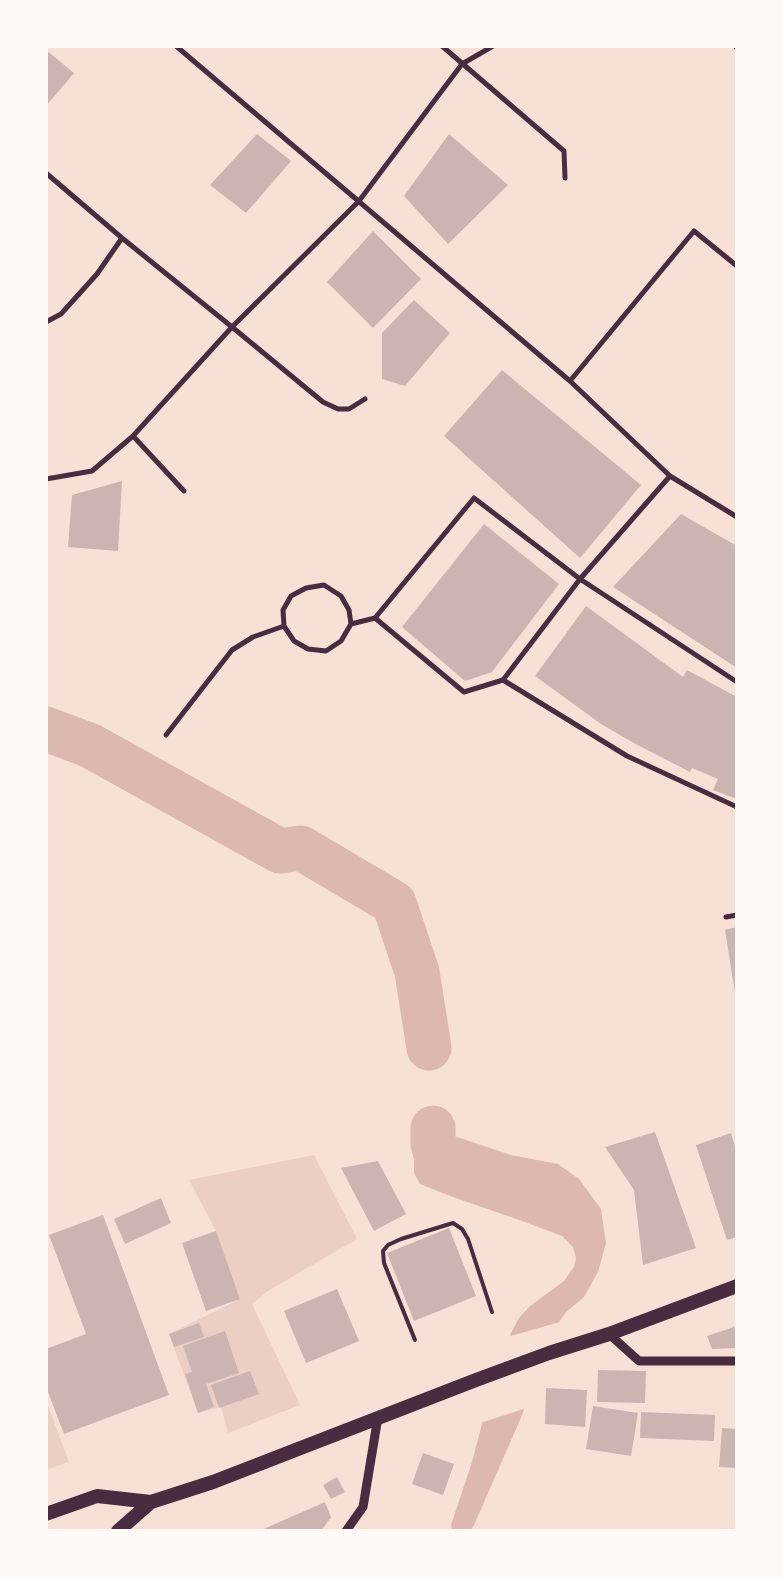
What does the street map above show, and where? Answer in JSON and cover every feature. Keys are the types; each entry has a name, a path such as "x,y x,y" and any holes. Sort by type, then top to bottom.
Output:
{"highway":[{"path":"118,1531 151,1502 212,1482 486,1376 549,1353 610,1334 737,1286"},
{"path":"46,1514 97,1496 151,1502"}],"street":[{"path":"176,46 570,381 670,476 737,516"},
{"path":"442,46 564,151 565,178"},
{"path":"46,478 92,470 133,436 232,326 359,201 462,64 492,46"},
{"path":"46,173 122,238 323,402 338,409 350,409 365,399"},
{"path":"570,381 694,231 737,266"},
{"path":"46,322 61,314 97,274 122,238"},
{"path":"133,436 184,491"},
{"path":"376,618 464,692 502,680 580,579 670,476"},
{"path":"351,624 376,618 474,498 580,579 737,682"},
{"path":"324,585 341,596 349,610 351,624 341,641 326,651 308,649 294,642 284,626 283,610 291,596 306,588 324,585"},
{"path":"166,734 232,650 253,636 284,626"},
{"path":"502,680 627,756 737,807"},
{"path":"726,917 737,915"},
{"path":"610,1334 639,1361 737,1361"},
{"path":"346,1531 363,1507 378,1417"}],"lane":[{"path":"415,1340 384,1263 383,1251 388,1245 401,1239 453,1223 462,1229 468,1239 492,1312"}],"shaded area":[{"path":"306,849 336,869 346,867 353,870 356,882 369,884 378,894 394,903 399,909 401,920 406,925 402,933 405,940 411,943 412,964 418,968 419,975 438,980 438,991 446,1011 444,1035 429,1048 415,1037 404,990 409,977 402,970 400,948 394,947 394,934 385,934 387,917 377,913 374,909 370,910 365,902 359,903 347,898 276,851"},
{"path":"434,1131 511,1155 558,1164 579,1179 601,1209 606,1243 598,1272 584,1297 566,1312 555,1328 520,1420 470,1531 452,1531 451,1525 511,1333 519,1318 530,1306 564,1281 574,1267 576,1258 573,1247 562,1236 420,1184 414,1173 414,1161"},
{"path":"314,1155 357,1239 268,1291 252,1304 300,1405 228,1433 221,1407 198,1413 169,1334 240,1299 216,1231 189,1180"},
{"path":"48,1405 69,1462 46,1470 46,1406"}],"pier":[{"path":"560,1322 527,1408 480,1423 507,1337"}],"building":[{"path":"46,50 74,73 46,106"},
{"path":"257,134 291,161 246,213 210,185"},
{"path":"449,134 508,185 448,244 404,196"},
{"path":"373,231 421,279 373,328 327,282"},
{"path":"414,300 450,333 405,386 382,379 382,333"},
{"path":"502,370 641,485 580,558 444,436"},
{"path":"122,481 118,551 68,547 72,495"},
{"path":"681,514 737,546 737,668 613,587"},
{"path":"484,524 559,584 492,672 465,681 402,627"},
{"path":"586,606 683,677 687,670 737,697 737,799 713,790 718,779 692,768 690,772 630,741 601,724 535,676"},
{"path":"737,927 737,999 736,999 725,930"},
{"path":"655,1132 696,1248 643,1265 634,1190 605,1147"},
{"path":"731,1133 737,1153 737,1237 727,1240 696,1145"},
{"path":"378,1161 406,1214 374,1231 341,1168"},
{"path":"161,1198 171,1223 125,1244 114,1219"},
{"path":"103,1215 169,1395 64,1434 46,1387 46,1349 86,1334 49,1235"},
{"path":"449,1228 476,1296 414,1321 387,1253"},
{"path":"216,1231 240,1299 206,1311 182,1243"},
{"path":"337,1289 359,1341 306,1363 284,1311"},
{"path":"199,1323 204,1337 174,1347 169,1334"},
{"path":"737,1326 737,1348 712,1349 707,1336"},
{"path":"225,1331 239,1373 206,1384 214,1407 198,1413 185,1374 192,1372 183,1346"},
{"path":"598,1370 646,1371 645,1403 597,1402"},
{"path":"250,1371 259,1394 219,1408 211,1385"},
{"path":"546,1388 587,1390 585,1427 545,1424"},
{"path":"593,1406 638,1413 631,1456 586,1449"},
{"path":"641,1412 715,1415 714,1441 640,1438"},
{"path":"722,1428 737,1429 737,1468 719,1467"},
{"path":"423,1453 454,1464 443,1495 412,1484"},
{"path":"337,1477 345,1492 331,1499 323,1485"},
{"path":"325,1502 331,1517 321,1531 259,1531"}],"waterway":[{"path":"46,729 89,745 280,851 301,848 394,903 417,972 429,1048"},
{"path":"433,1128 433,1144 437,1157 445,1166 467,1175"}]}
